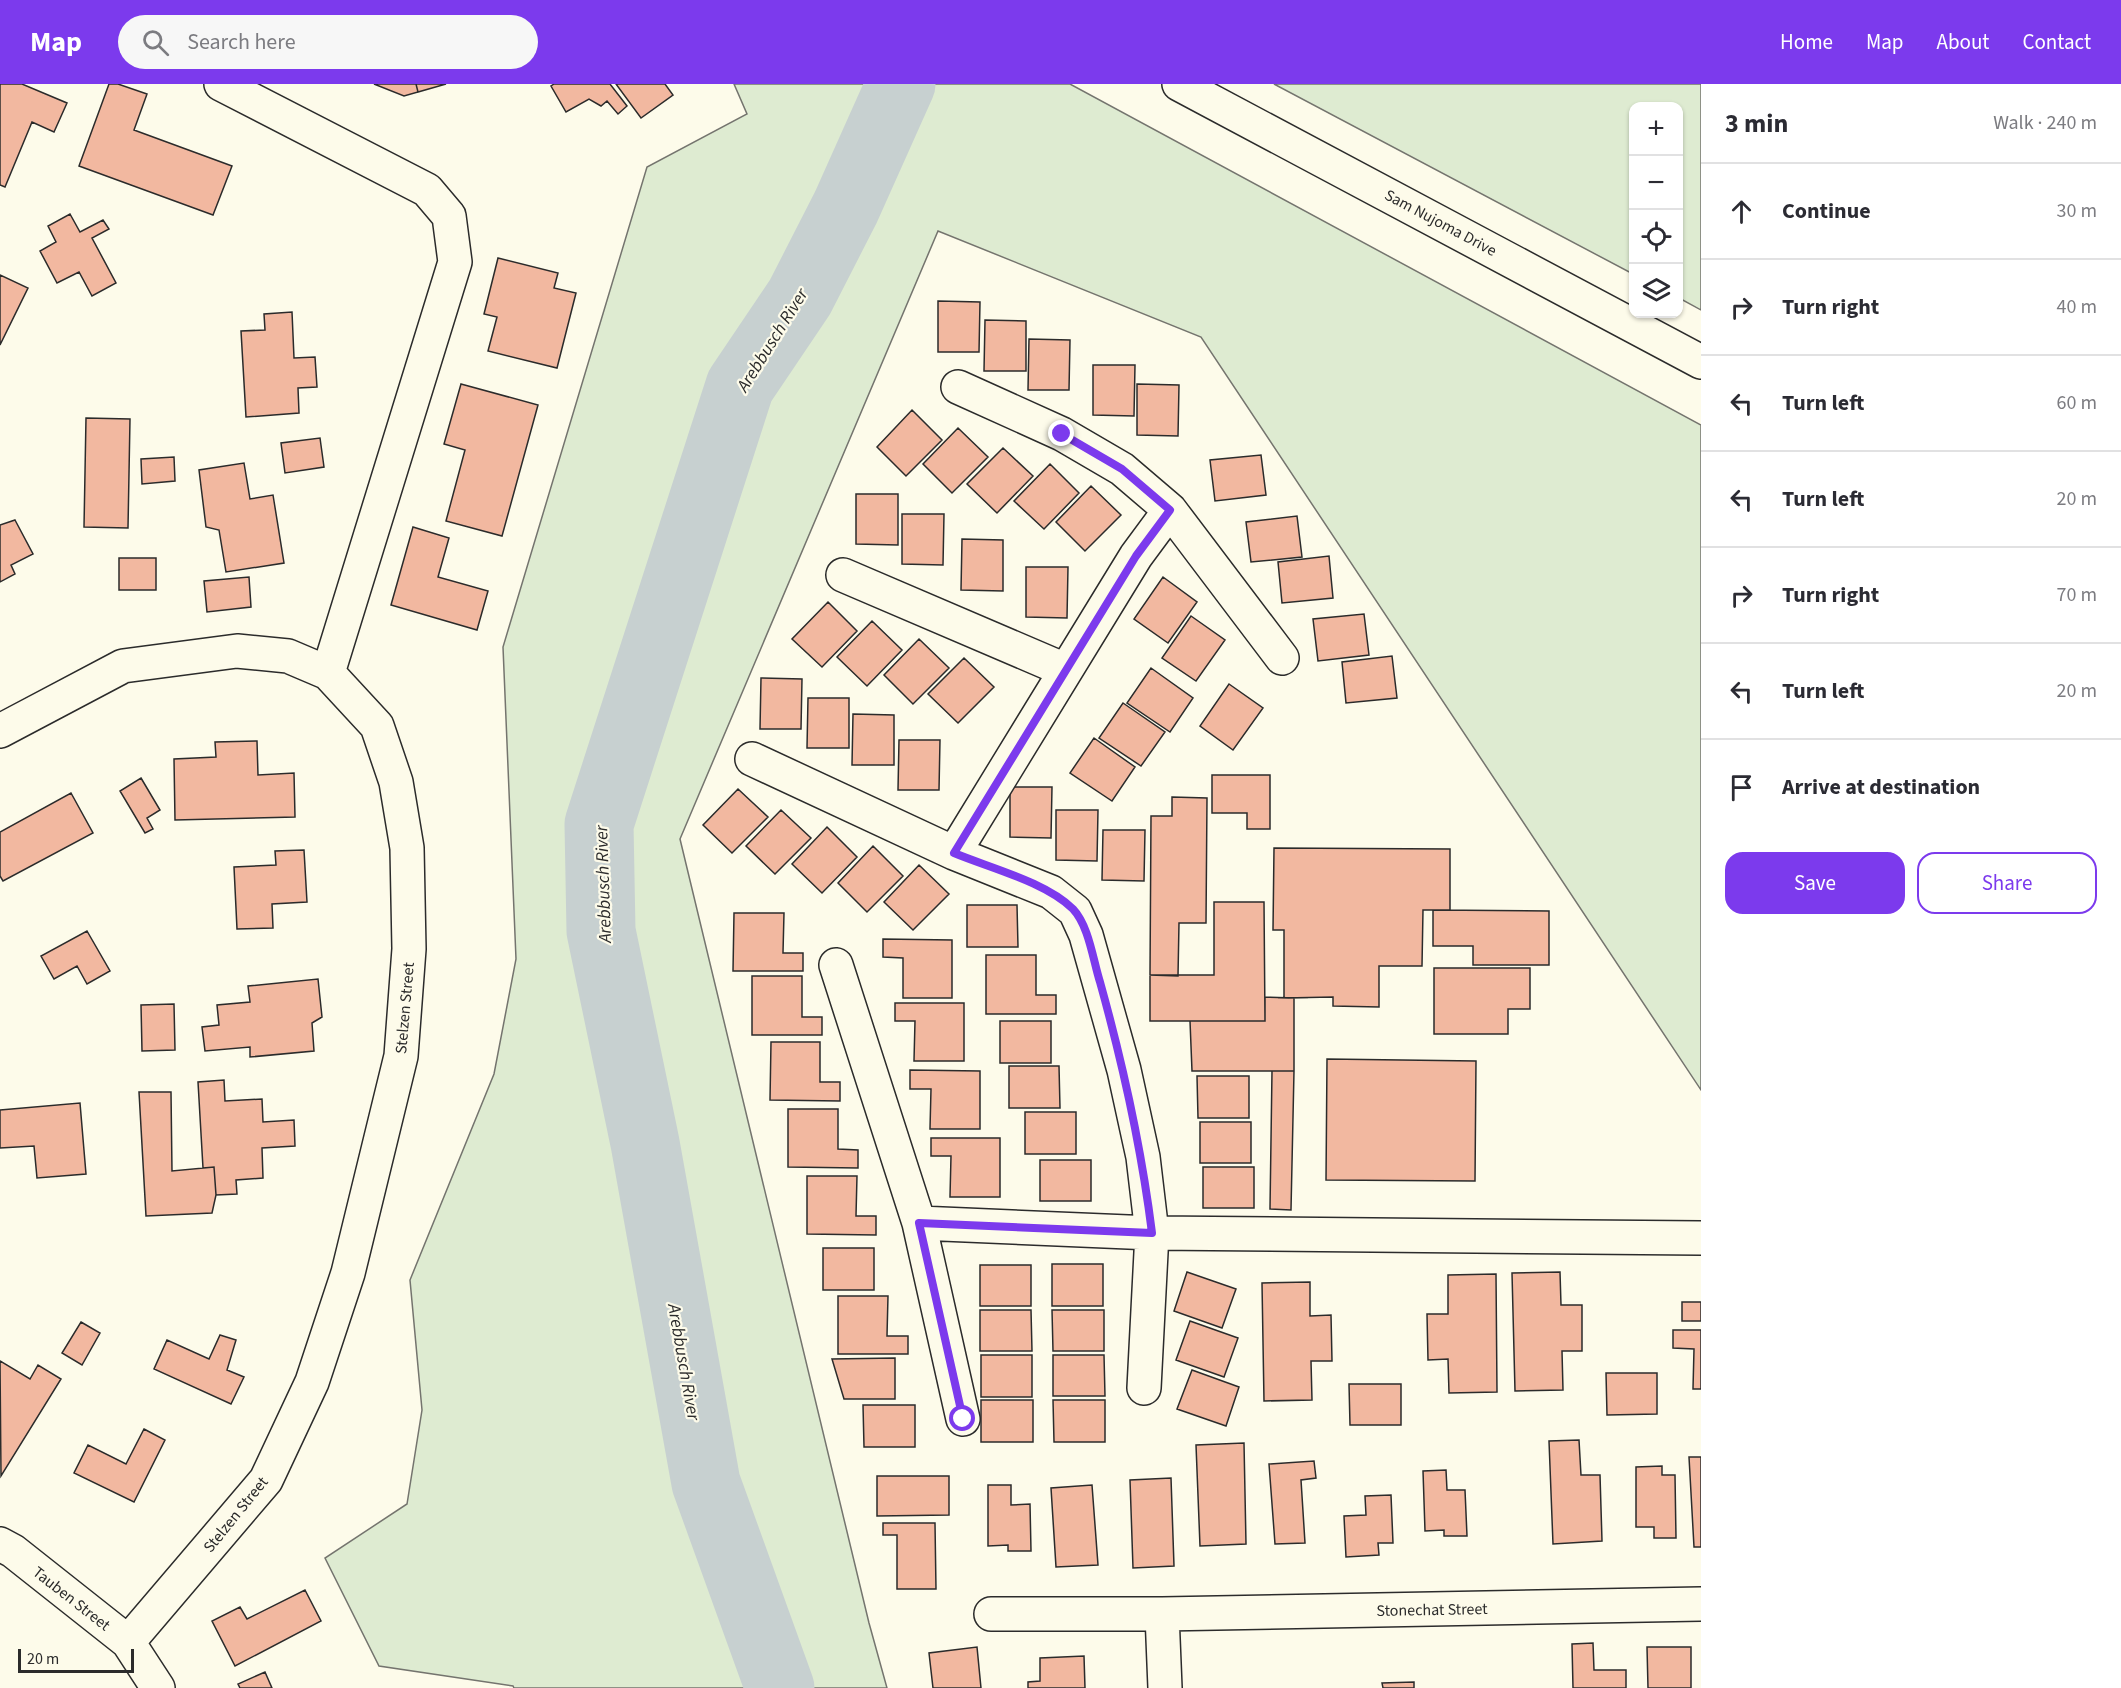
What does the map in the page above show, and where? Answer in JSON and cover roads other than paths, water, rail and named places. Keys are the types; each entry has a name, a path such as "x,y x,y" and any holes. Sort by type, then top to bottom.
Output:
{"main road":[{"path":"221,84 427,190 449,216 455,262 328,673"},
{"name":"Sam Nujoma Drive","path":"1179,84 1701,362"},
{"path":"958,387 1062,434 1122,469 1170,510 1282,658"},
{"path":"954,853 1136,556 1170,510"},
{"path":"843,575 1065,670"},
{"name":"Stelzen Street","path":"0,731 123,666 237,651 288,656 328,673 377,726 396,782 407,848 409,949 401,1056 348,1273 312,1382 266,1480 128,1642"},
{"path":"752,759 954,853 1051,892 1075,911 1086,935 1124,1070 1143,1157 1152,1233 1144,1388"},
{"path":"836,965 919,1223 963,1419"},
{"path":"919,1223 1152,1233 1701,1238"},
{"name":"Tauben Street","path":"0,1544 13,1551 128,1642 158,1688"},
{"name":"Stonechat Street","path":"991,1614 1162,1614 1701,1604"},
{"path":"1162,1614 1165,1688"}],"waterway":[{"name":"Arebbusch River","path":"780,1688 706,1483 645,1143 601,931 599,824 740,386 800,297 846,207 901,84"}]}
